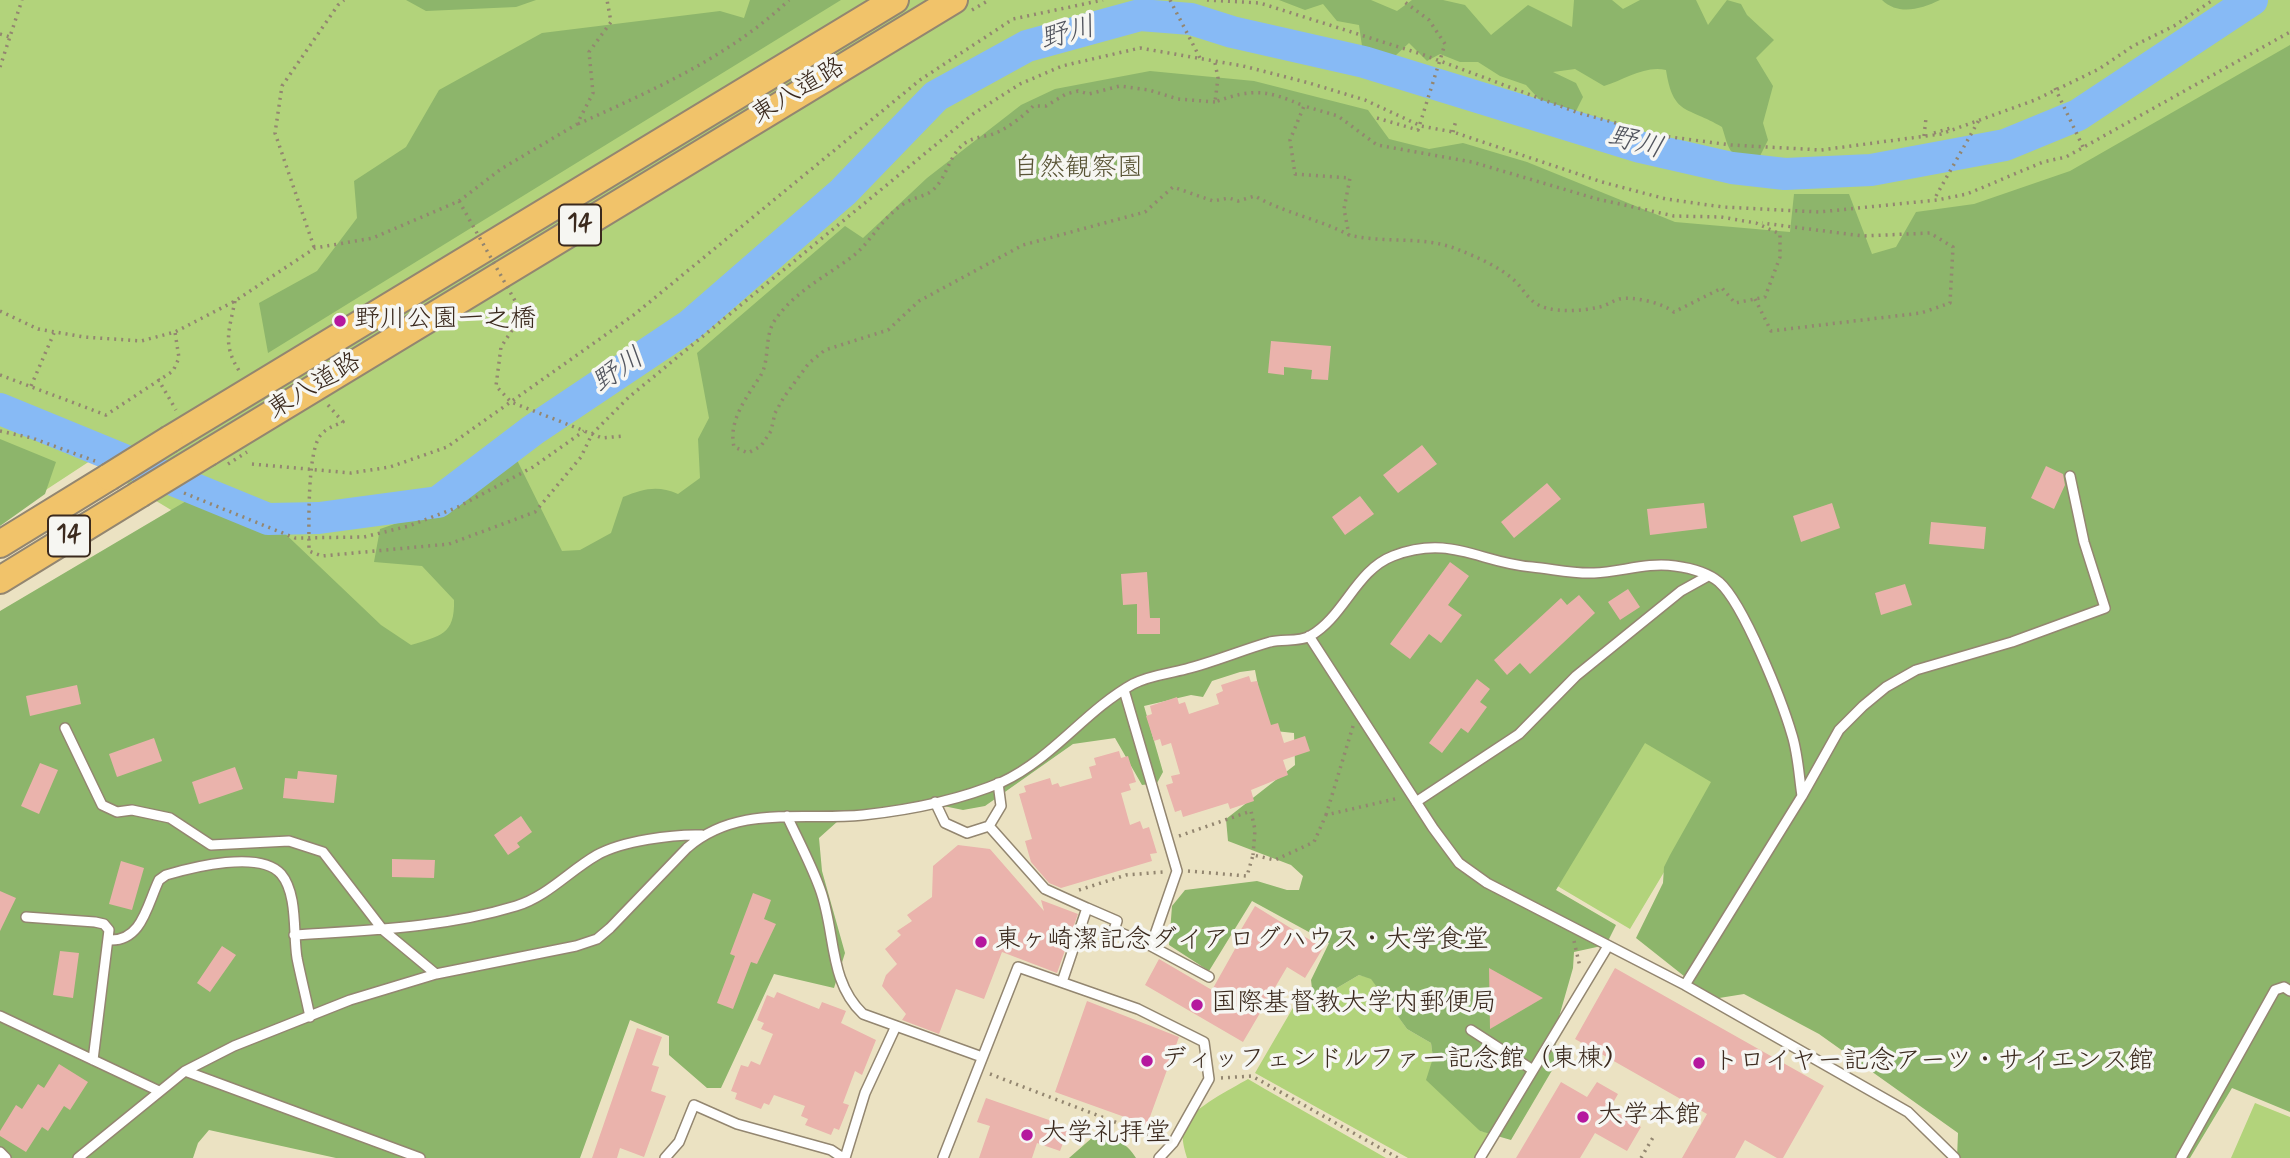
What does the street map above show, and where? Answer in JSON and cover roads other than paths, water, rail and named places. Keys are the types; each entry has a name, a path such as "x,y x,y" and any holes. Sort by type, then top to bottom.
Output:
{"main road":[{"name":"東八道路","path":"0,544 108,471 170,439 895,0"},
{"name":"東八道路","path":"0,580 954,0"}],"lane":[{"path":"1685,985 1802,796 1839,730 1886,687 1916,670 2012,642 2105,608 2084,542 2070,476"},
{"path":"78,1158 185,1071 234,1046 351,1000 436,974 576,946 597,939 702,835 723,824 766,815 864,815 936,802 998,783 1027,767 1124,691 1152,676 1194,667 1271,642 1309,636 1331,620 1377,566 1390,557 1409,552 1450,548 1475,552 1515,566 1595,573 1655,564 1699,571 1719,582 1739,605 1793,739 1802,796"},
{"path":"1413,799 1519,734 1576,676 1681,591 1708,576"},
{"path":"1309,636 1356,713 1459,863 1487,883 1685,985 1908,1112 1955,1158"},
{"path":"1124,691 1177,871 1151,946"},
{"path":"65,727 102,806 117,812 132,810 170,818 211,845 289,841 310,846 334,862 383,930 436,974"},
{"path":"936,802 945,823 956,828 967,832 989,826 1002,806 998,783"},
{"path":"787,816 820,888 843,989 863,1014 982,1057"},
{"path":"989,826 1045,889 1117,921 1114,930 1209,977"},
{"path":"294,935 383,930 456,921 535,899 598,855 615,848 683,834 702,835"},
{"path":"110,940 124,941 135,932 159,880 166,875 243,861 261,863 279,872 289,895 310,1017"},
{"path":"1062,982 1087,908"},
{"path":"26,917 103,924 110,930 93,1060"},
{"path":"1480,1158 1608,946"},
{"path":"943,1158 1017,967 1138,1009 1204,1042 1209,1079 1172,1144 1159,1158"},
{"path":"2181,1158 2275,990 2284,987 2290,991"},
{"path":"0,1016 159,1091"},
{"path":"665,1158 680,1142 694,1105 737,1124 831,1150 844,1158 860,1105 896,1026"},
{"path":"1471,1030 1533,1070"},
{"path":"185,1071 420,1158"},
{"path":"0,1152 6,1158"}],"waterway":[{"name":"野川","path":"0,409 268,519 319,518 438,502 533,430 690,325 843,192 936,96 1027,46 1140,15 1191,19 1232,32 1364,62 1640,147 1732,168 1785,174 1871,170 2005,145 2078,115 2252,0"}],"place":[{"name":"野川公園一之橋","path":"340,321"},
{"name":"東ヶ崎潔記念ダイアログハウス・大学食堂","path":"981,942"},
{"name":"国際基督教大学内郵便局","path":"1197,1005"},
{"name":"ディッフェンドルファー記念館（東棟)","path":"1147,1061"},
{"name":"トロイヤー記念アーツ・サイエンス館","path":"1699,1063"},
{"name":"大学本館","path":"1583,1117"},
{"name":"大学礼拝堂","path":"1027,1135"}],"park label":[{"name":"自然観察園","path":"1078,170"}]}
